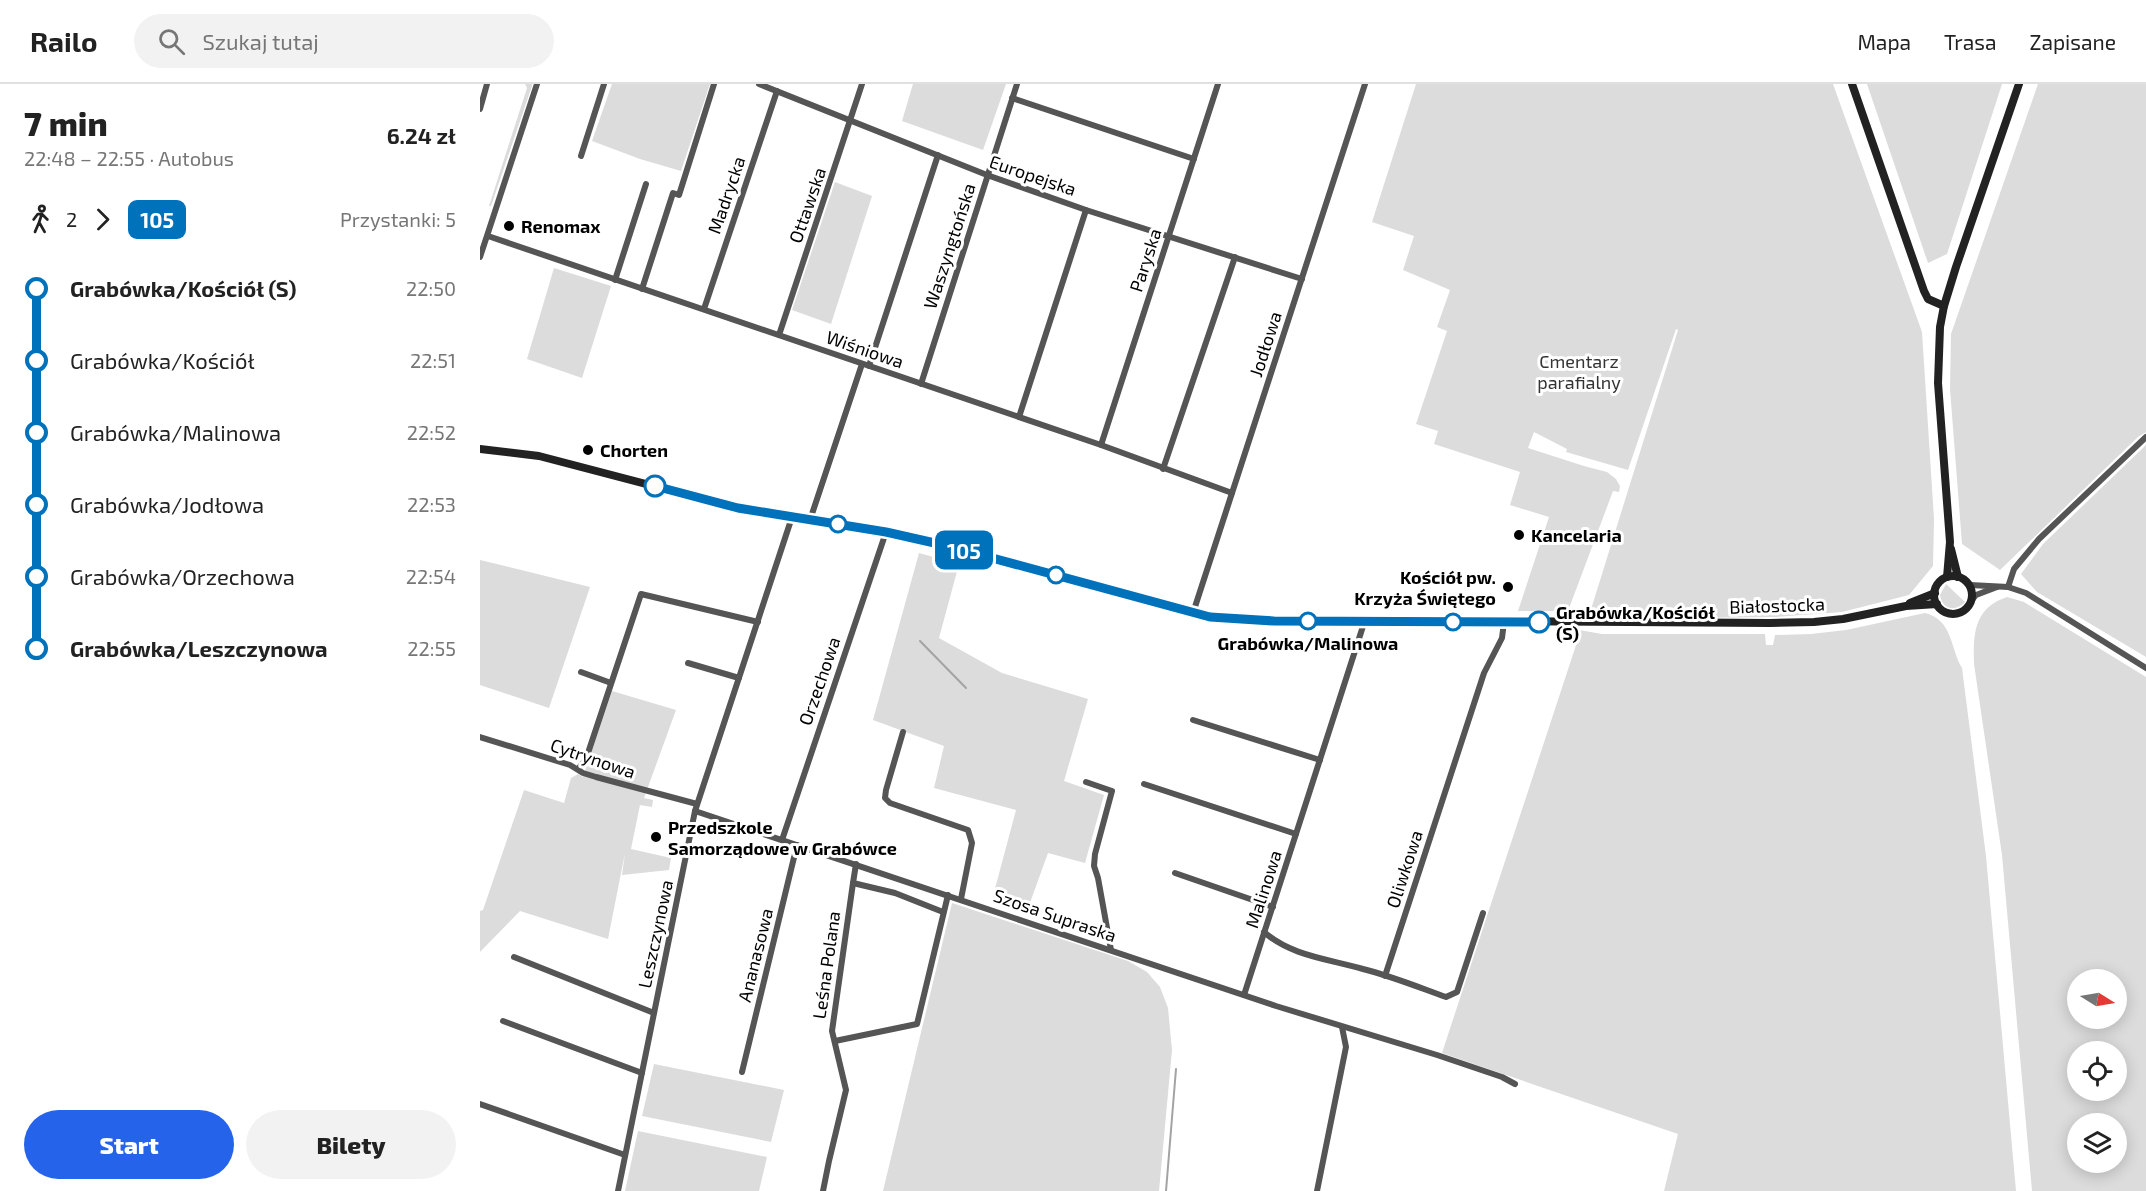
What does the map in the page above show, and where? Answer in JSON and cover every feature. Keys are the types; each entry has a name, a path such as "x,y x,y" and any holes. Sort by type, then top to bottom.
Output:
{"street":[{"path":"480,109 487,84"},
{"path":"480,257 537,84"},
{"path":"581,156 604,84"},
{"path":"642,289 673,193 678,195 714,84"},
{"name":"Europejska","path":"759,84 987,175 1086,210 1302,279"},
{"name":"Ottawska","path":"779,335 862,84"},
{"name":"Waszyngtońska","path":"921,384 1017,84"},
{"name":"Paryska","path":"1101,445 1218,84"},
{"name":"Jodłowa","path":"1193,613 1365,84"},
{"path":"1852,84 1924,291 1928,299 1944,306"},
{"path":"1958,577 1951,549 1938,384 1939,346 1944,306 2019,84"},
{"name":"Madrycka","path":"704,309 777,91"},
{"path":"1012,98 1194,159"},
{"path":"810,520 938,155"},
{"path":"615,280 646,184"},
{"path":"1019,417 1086,210"},
{"name":"Wiśniowa","path":"488,236 1101,445 1232,493"},
{"path":"1163,469 1235,257"},
{"path":"2008,587 2014,569 2032,546 2146,436"},
{"name":"Białostocka","path":"480,449 539,456 712,502 886,532 1002,560 1193,613 1228,619 1814,622 1843,619 1906,606 1937,604"},
{"name":"Leszczynowa","path":"618,1191 696,808 792,517"},
{"name":"Orzechowa","path":"782,840 886,532"},
{"path":"1947,577 1951,549"},
{"path":"1997,586 1976,595 1966,609 1954,614 1945,612 1937,604 1935,593 1939,583 1947,577 1958,577 1970,585 1997,586 2008,587 2026,593 2146,668"},
{"path":"1970,585 1972,600"},
{"name":"Białostocka","path":"1906,606 1935,593"},
{"path":"579,769 586,759 642,594 758,622"},
{"name":"Malinowa","path":"1244,994 1365,621"},
{"name":"Oliwkowa","path":"1385,976 1484,673 1502,638 1503,622"},
{"path":"688,663 739,678"},
{"path":"581,672 611,683"},
{"path":"1193,720 1320,760"},
{"path":"903,732 885,798 890,803 968,830 972,843 961,899"},
{"name":"Cytrynowa","path":"480,737 579,769 583,773 696,808 856,864"},
{"path":"1086,782 1112,791 1095,854 1094,866 1111,950"},
{"path":"1144,784 1296,834"},
{"name":"Ananasowa","path":"742,1072 797,845"},
{"name":"Szosa Supraska","path":"856,864 1244,994"},
{"name":"Leśna Polana","path":"824,1191 846,1090 832,1031 856,864"},
{"path":"1175,873 1273,907"},
{"path":"852,883 895,893 943,912"},
{"path":"835,1041 917,1024 948,895"},
{"path":"1264,933 1288,949 1385,976 1446,997 1458,992 1483,913"},
{"path":"514,957 654,1013"},
{"path":"1244,994 1502,1077 1515,1084"},
{"path":"503,1021 642,1073"},
{"path":"1317,1191 1346,1047 1341,1027"},
{"path":"480,1104 625,1155"}],"green space":[{"path":"525,84 532,84 532,86 491,206 489,206 527,88"},
{"path":"612,84 710,84 681,171 592,141"},
{"path":"913,84 1006,84 983,150 902,121"},
{"name":"Cmentarz parafialny","path":"1416,84 1833,84 1922,332 1934,519 1933,566 1909,595 1842,612 1776,617 1588,619 1678,330 1676,329 1628,470 1566,452 1567,449 1534,432 1528,448 1607,472 1616,479 1620,486 1619,492 1613,491 1568,611 1518,611 1549,517 1510,505 1520,472 1434,444 1438,431 1416,424 1447,331 1437,327 1450,290 1403,270 1414,236 1372,222"},
{"path":"1867,84 2002,84 1947,254 1928,263"},
{"path":"2038,84 2146,84 2146,432 2138,437 2000,570 1962,544 1950,389 1951,334"},
{"path":"835,182 872,196 831,324 792,310"},
{"path":"554,268 611,286 582,378 527,359"},
{"path":"2146,445 2146,657 2037,592 2021,574 2043,544"},
{"path":"919,553 959,564 939,638 1002,673 1088,699 1064,781 1104,795 1085,863 1048,853 1027,911 992,900 1016,810 934,788 944,746 873,720"},
{"path":"480,560 590,587 549,708 480,685"},
{"path":"1946,584 1965,602 1954,608 1943,604 1940,595"},
{"path":"2007,597 2024,602 2146,677 2146,1191 2032,1191 2002,855 1974,664 1975,633 1982,615 1988,608"},
{"path":"1925,613 1941,622 1946,628 1962,668 1986,856 2016,1191 1664,1191 1678,1134 1442,1053 1579,636 1579,630 1602,634 1765,634 1766,645 1773,645 1775,635 1846,630"},
{"path":"612,691 676,710 644,798 653,800 652,807 640,805 631,849 671,858 669,870 622,875 625,853 608,939 520,911 480,952 480,911 483,910 524,790 564,803 571,778 578,774 583,777"},
{"path":"952,903 1128,961 1147,972 1160,987 1168,1008 1172,1050 1159,1191 883,1191"},
{"path":"654,1064 784,1090 771,1142 642,1116"},
{"path":"638,1131 767,1157 759,1191 625,1191"}],"waterway":[{"path":"920,641 966,688"},
{"path":"1166,1191 1176,1069"}],"bus line":[{"name":"105","path":"655,486 738,508 886,532 948,546 1210,617 1274,621 1539,622"}],"place":[{"name":"Renomax","path":"509,226"},
{"name":"Chorten","path":"588,450"},
{"name":"Kancelaria","path":"1519,535"},
{"name":"Kościół pw. Krzyża Świętego","path":"1508,587"},
{"name":"Grabówka/Malinowa","path":"1308,621"},
{"name":"Grabówka/Kościół (S)","path":"1539,622"},
{"name":"Przedszkole Samorządowe w Grabówce","path":"656,837"}]}
